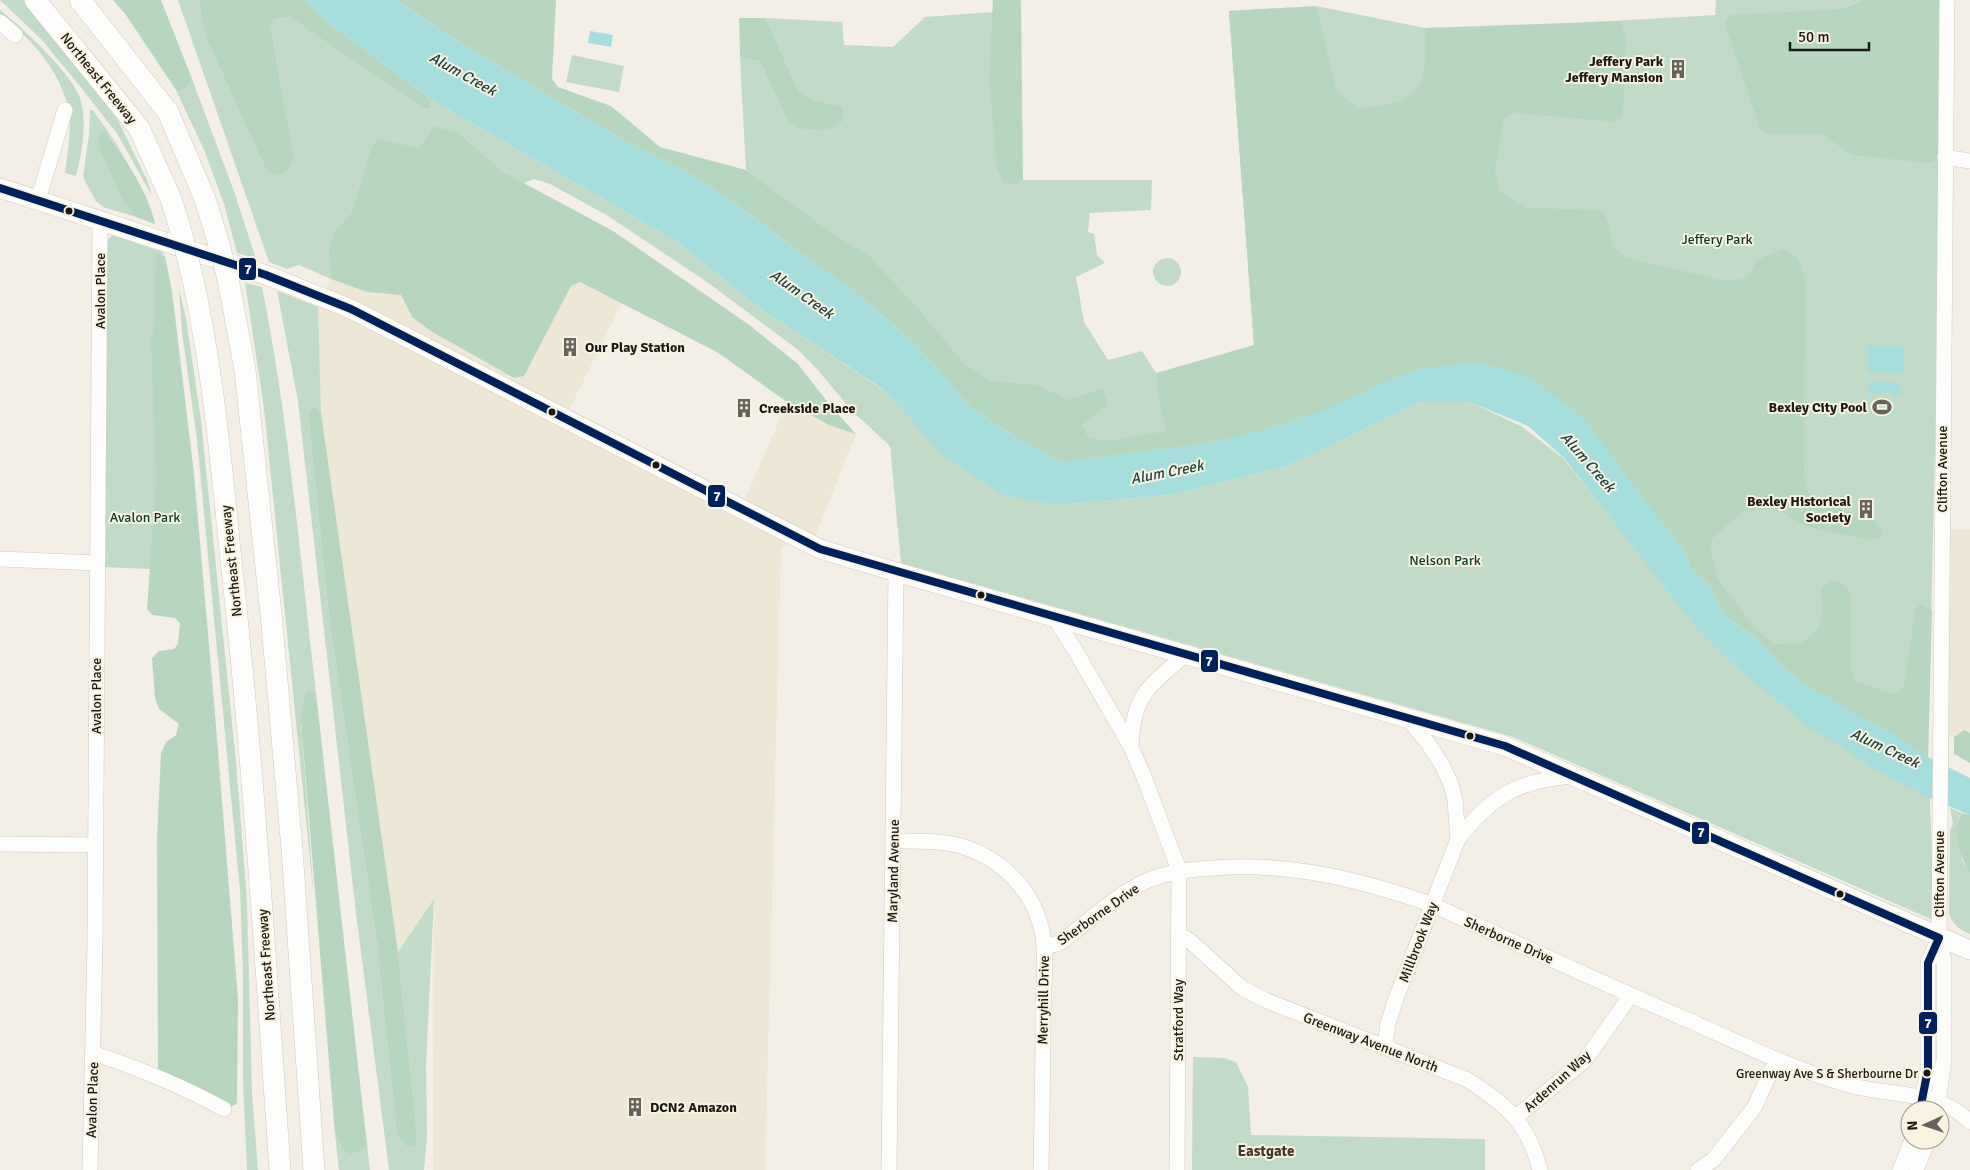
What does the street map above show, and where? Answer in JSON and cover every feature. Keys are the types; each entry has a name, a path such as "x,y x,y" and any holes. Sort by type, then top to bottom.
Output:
{"highway":[{"name":"Northeast Freeway","path":"35,0 139,128 170,199 194,280 211,372 246,694 272,1035 280,1170"},
{"path":"80,0 168,112 205,199 228,279 245,370 271,614 292,849 314,1170"},
{"path":"272,1035 274,1170"},
{"path":"309,1108 321,1130 327,1170"}],"main road":[{"path":"0,188 266,275 351,309 808,544 896,572 1505,746 1970,950"}],"street":[{"name":"Clifton Avenue","path":"1939,938 1947,0"},
{"path":"0,22 15,35"},
{"path":"38,200 66,110"},
{"path":"1945,156 1970,161"},
{"name":"Avalon Place","path":"90,1170 93,1053 100,221"},
{"path":"0,560 97,563"},
{"name":"Maryland Avenue","path":"889,1170 896,572"},
{"path":"1054,617 1131,747 1179,870"},
{"path":"1131,747 1132,724 1140,701 1154,681 1185,655"},
{"name":"Millbrook Way","path":"1407,718 1428,743 1451,784 1455,800 1458,839"},
{"name":"Millbrook Way","path":"1385,1046 1388,1024 1395,1001 1458,839 1474,819 1499,797 1528,783 1570,776"},
{"name":"Merryhill Drive","path":"893,840 928,841 962,847 986,857 1010,873 1035,906 1044,945 1041,1170"},
{"path":"0,844 95,845"},
{"name":"Sherborne Drive","path":"1044,945 1053,946 1061,942 1128,891 1150,880 1179,870 1230,866 1284,868 1357,881 1432,905 1776,1060 1814,1074 1907,1100"},
{"name":"Stratford Way","path":"1177,1170 1179,870"},
{"name":"Greenway Avenue North","path":"1179,934 1190,941 1242,988 1265,1000 1468,1080 1495,1098 1516,1117 1529,1137 1540,1170"},
{"path":"1923,1100 1928,1069 1928,963 1939,938"},
{"path":"1939,938 1944,961 1944,1059 1940,1100"},
{"name":"Ardenrun Way","path":"1516,1117 1585,1060 1631,995"},
{"path":"93,1053 202,1096 224,1108"},
{"path":"1698,1170 1713,1160 1754,1108 1776,1060"},
{"name":"Sherborne Drive","path":"1950,1111 1966,1118 1970,1122"},
{"path":"1900,1170 1908,1150"},
{"path":"1916,1170 1924,1150"}],"shaded area":[{"path":"331,279 367,292 401,295 412,317 429,330 514,378 524,376 571,286 580,282 622,303 568,412 743,504 787,402 829,425 856,434 816,535 781,547 765,1170 433,1170 434,900 398,952 321,413 318,307"},
{"path":"1970,529 1970,733 1964,730 1954,737 1946,737 1947,530"}],"green space":[{"path":"0,0 23,0 31,7 111,106 147,180 152,196 118,135 41,39"},
{"path":"113,0 161,0 192,79 185,90 176,90 126,15"},
{"path":"178,0 199,0 201,17 294,157 270,24 275,19 289,17 423,108 431,108 432,100 676,241 761,309 1057,505 1170,495 1287,466 1421,402 1470,402 1521,426 1563,458 1656,574 1813,692 1530,378 1198,445 1064,462 1023,442 857,248 830,231 746,170 740,57 760,62 787,120 838,105 812,99 799,92 766,18 842,22 844,45 893,47 925,17 993,12 989,74 1014,185 1023,180 1152,180 1151,210 1090,213 1088,232 1094,234 1097,255 1105,263 1076,277 1084,322 1108,360 1142,351 1156,373 1157,378 1254,345 1229,11 1316,6 1425,28 1523,26 1715,15 1716,0 1863,0 1843,8 1940,4 1937,361 1928,757 1935,921 1513,737 901,563 890,446 853,412 816,368 797,349 707,282 608,216 550,184 534,179 523,183 505,173 460,134 420,148 379,140 372,145 351,213 334,231 328,248 331,279 299,265 287,269 269,262"},
{"path":"199,0 306,0 327,22 432,100 431,108 423,108 289,17 275,19 270,24 294,157 287,171 278,175 267,171 208,41 201,17"},
{"path":"397,0 556,0 552,79 558,87 611,106 660,147 746,170 830,231 868,255 915,305 965,365 991,381 1037,385 1069,400 1102,388 1108,404 1082,425 1088,437 1107,441 1167,431 1161,412 1156,373 1254,345 1229,11 1316,6 1337,91 1357,108 1395,103 1404,99 1418,87 1424,68 1425,28 1621,21 1626,37 1623,116 1617,122 1514,113 1503,120 1495,174 1500,192 1527,208 1602,210 1608,221 1613,246 1626,258 1726,281 1747,278 1757,260 1783,249 1798,258 1805,279 1804,476 1808,492 1817,500 1875,521 1883,533 1879,538 1870,540 1815,529 1794,520 1781,510 1767,509 1742,512 1712,539 1711,551 1718,579 1756,629 1775,644 1801,643 1818,629 1823,610 1821,589 1829,582 1840,581 1850,591 1851,668 1855,681 1893,694 1904,688 1915,611 1920,604 1932,610 1928,757 1884,728 1861,718 1825,695 1813,692 1783,667 1754,636 1724,616 1710,586 1691,568 1685,551 1644,500 1584,419 1478,362 1420,369 1380,384 1327,409 1257,432 1198,445 1064,462 1023,442 971,408 916,345 854,291 812,262 737,204 690,174 627,142 525,82 451,37"},
{"path":"993,0 1021,0 1023,180 1014,185 1004,183 997,169 989,74"},
{"path":"1863,0 1940,0 1939,159 1928,163 1852,155 1822,134 1768,134 1760,129 1725,24 1729,15 1841,9"},
{"path":"0,10 21,27 46,52 69,78 77,91 83,110 84,129 76,176 65,173 70,124 68,107 56,76 37,49 0,15"},
{"path":"739,18 766,18 799,92 812,99 843,108 842,122 828,130 802,129 787,120 760,62 740,57"},
{"path":"572,55 624,66 619,92 566,82"},
{"path":"192,79 235,194 256,259 237,253 224,204 205,152 176,90 185,90"},
{"path":"90,110 93,110 116,143 144,192 108,133 125,204 136,217 103,207 96,201 86,183 83,176 89,135"},
{"path":"434,126 460,134 505,173 613,231 748,324 798,364 829,404 856,434 829,425 787,402 717,352 580,282 571,286 524,376 514,378 429,330 412,317 401,295 367,292 331,279 328,248 334,231 351,213 372,145 379,139 420,148"},
{"path":"103,133 107,133 136,177 152,212 155,224 136,217 125,204 99,148 98,139"},
{"name":"Avalon Park","path":"112,235 163,252 191,551 173,570 103,567 105,244"},
{"path":"156,254 165,256 172,291 194,474 215,714 238,999 237,1104 227,1108 161,1078 158,1068 157,840 161,753 166,742 176,735 179,724 159,709 155,698 152,658 159,651 174,649 178,644 180,623 175,618 153,615 147,609 156,482 151,341 154,326"},
{"path":"1167,258 1177,262 1181,272 1177,282 1167,286 1157,282 1153,272 1157,262"},
{"path":"245,283 262,287 280,388 299,541 316,693 309,690 301,722 314,899 264,408"},
{"path":"179,289 186,318 201,420 236,762 247,901 252,1093 258,1170 247,1170 243,1083 243,977 240,891 197,440 182,332"},
{"path":"277,291 318,307 321,413 315,407 308,413 329,617 377,945 397,1134 417,1135 398,952 434,899 426,1066 427,1136 424,1170 389,1170 356,913 298,401"},
{"path":"315,406 321,413 398,952 417,1135 415,1146 406,1146 397,1134 377,945 329,617 308,413"},
{"path":"309,690 316,693 367,1145 360,1151 350,1154 342,1148 335,1134 301,722 305,694"},
{"path":"1964,730 1970,733 1970,763 1954,754 1954,737"},
{"path":"1950,808 1962,813 1958,819 1962,860 1970,874 1970,934 1957,926 1949,913 1950,831 1953,824"},
{"path":"1962,813 1970,815 1970,874 1958,844 1957,827"},
{"path":"1193,1057 1224,1058 1236,1062 1248,1087 1251,1135 1485,1139 1485,1170 1192,1170"},
{"path":"335,1134 342,1148 360,1151 367,1145 370,1170 339,1170"}],"water":[{"name":"Alum Creek","path":"306,0 397,0 451,37 525,82 627,142 690,174 737,204 812,262 854,291 916,345 971,408 1023,442 1064,462 1198,445 1257,432 1327,409 1380,384 1420,369 1478,362 1531,378 1584,419 1644,500 1685,551 1691,568 1710,586 1724,616 1754,636 1783,667 1813,692 1825,695 1861,718 1884,728 1928,757 1970,778 1970,815 1929,798 1872,768 1841,746 1814,731 1729,661 1696,628 1564,458 1528,426 1470,402 1421,402 1287,466 1170,495 1057,505 1003,495 944,456 884,390 761,309 676,241 432,100 327,22"},
{"path":"590,31 613,35 611,47 588,43"},
{"path":"1867,346 1903,346 1903,373 1867,372"},
{"path":"1869,382 1901,383 1900,396 1888,392 1868,395"},
{"path":"1874,401 1893,401 1893,415 1881,417 1874,414"}],"transit line":[{"name":"7","path":"0,188 266,275 351,309 820,549 1505,746 1939,938"},
{"name":"7","path":"1922,1100 1928,1069 1928,963 1939,938"}],"place":[{"name":"Jeffery Park Jeffery Mansion","path":"1678,69"},
{"name":"Our Play Station","path":"570,347"},
{"name":"Bexley City Pool","path":"1882,407"},
{"name":"Creekside Place","path":"744,408"},
{"name":"Bexley Historical Society","path":"1866,509"},
{"name":"Greenway Ave S & Sherbourne Dr","path":"1927,1073"},
{"name":"DCN2 Amazon","path":"635,1107"}],"district":[{"name":"Eastgate","path":"1266,1151"}],"park label":[{"name":"Jeffery Park","path":"1717,239"},
{"name":"Nelson Park","path":"1445,560"}]}
